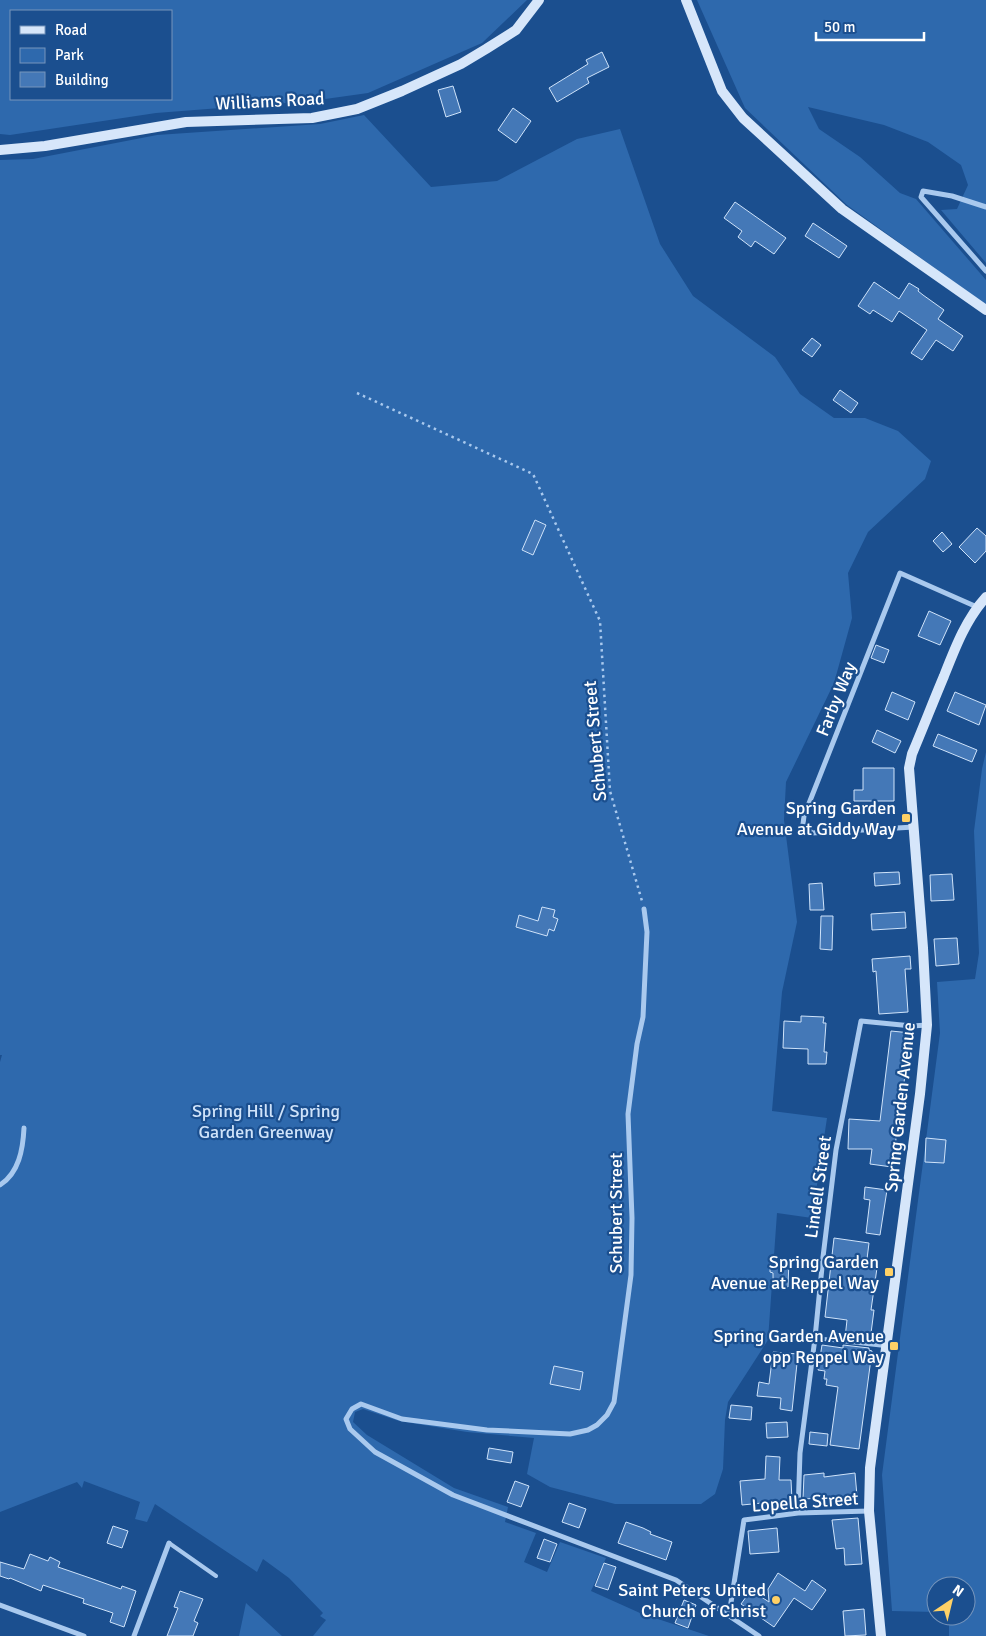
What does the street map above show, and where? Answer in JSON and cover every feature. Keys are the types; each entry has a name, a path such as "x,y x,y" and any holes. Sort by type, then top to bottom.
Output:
{"street":[{"name":"Williams Road","path":"0,150 45,146 186,122 312,118 358,109 402,91 469,59 516,30 539,0"},
{"path":"686,0 722,91 743,118 842,209 986,310"},
{"path":"986,207 952,196 924,191 921,197 986,271"},
{"name":"Farby Way","path":"914,828 812,833 803,824 804,816 900,573 977,607"},
{"name":"Spring Garden Avenue","path":"881,1636 869,1511 870,1468 920,1094 927,1025 924,948 909,768 912,754 952,656 967,624 977,607 986,597"},
{"name":"Schubert Street","path":"644,909 647,932 643,1017 637,1044 628,1114 632,1209 631,1275 614,1402 607,1415 598,1425 588,1430 570,1434 487,1430 402,1419 362,1404 352,1409 346,1419 350,1430 375,1452 453,1495 676,1580 759,1636"},
{"name":"Lindell Street","path":"798,1513 800,1453 836,1150 861,1021 912,1026 927,1025"},
{"path":"0,1185 11,1175 22,1152 24,1128"},
{"name":"Lopella Street","path":"729,1615 744,1520 798,1513 869,1511"},
{"path":"134,1636 169,1543"},
{"path":"0,1605 84,1636"}],"lane":[{"path":"815,1338 887,1346"},
{"path":"169,1543 216,1576"}],"path":[{"name":"Schubert Street","path":"357,393 533,474 600,621 610,791 644,909"}],"green space":[{"path":"0,0 527,0 482,43 368,93 311,101 156,113 10,135 0,134"},
{"path":"697,0 986,0 986,263 941,210 957,209 968,185 961,165 928,142 884,125 808,107 819,129 860,157 900,193 916,199 986,280 986,305 847,205 745,108"},
{"name":"Spring Hill / Spring Garden Greenway","path":"364,115 431,187 497,181 577,139 620,129 660,244 693,296 775,357 800,394 834,418 865,418 898,431 931,461 925,479 868,532 848,573 852,618 834,683 786,782 784,820 797,922 782,992 772,1111 827,1118 812,1218 777,1213 768,1340 728,1402 725,1420 723,1469 715,1494 701,1504 615,1504 550,1487 527,1474 534,1438 467,1432 399,1421 363,1409 355,1412 353,1422 367,1435 454,1488 508,1507 505,1522 536,1533 524,1562 547,1572 560,1542 606,1558 591,1591 640,1613 709,1636 313,1636 326,1620 320,1616 323,1613 289,1578 263,1559 257,1572 155,1504 147,1522 135,1519 140,1502 84,1481 82,1488 77,1482 0,1512 0,1062 2,1055 0,1055 0,160 33,159 157,135 320,124"},
{"path":"986,752 986,1636 949,1636 949,1626 976,1626 976,1576 926,1576 926,1612 892,1611 882,1475 940,1033 937,982 975,979 979,953 974,831"},
{"path":"246,1603 282,1636 239,1636"}],"building":[{"path":"602,52 609,67 587,78 589,83 557,102 549,88 588,64 586,60"},
{"path":"453,86 461,112 446,117 438,90"},
{"path":"513,108 531,121 516,143 498,130"},
{"path":"735,202 786,238 774,254 755,241 751,247 738,237 742,231 724,218"},
{"path":"813,223 847,246 839,258 805,236"},
{"path":"874,282 899,299 909,283 944,310 938,319 963,336 953,351 936,340 922,360 911,353 927,330 899,311 892,322 873,310 870,314 858,306"},
{"path":"812,338 821,345 812,357 802,350"},
{"path":"840,390 858,403 851,413 833,400"},
{"path":"535,520 546,525 533,555 522,550"},
{"path":"977,528 986,536 986,551 975,563 959,547"},
{"path":"942,532 952,544 943,552 933,541"},
{"path":"929,611 951,621 940,645 918,636"},
{"path":"876,645 889,650 884,663 871,658"},
{"path":"892,692 915,702 908,720 885,710"},
{"path":"955,692 986,705 979,725 947,711"},
{"path":"877,730 901,741 895,753 872,742"},
{"path":"938,734 977,750 972,762 933,746"},
{"path":"863,768 894,768 894,801 854,801 854,790 863,790"},
{"path":"899,872 900,884 875,886 874,873"},
{"path":"952,874 954,900 931,901 930,875"},
{"path":"822,883 824,910 810,910 809,884"},
{"path":"542,907 555,910 553,917 558,919 554,931 549,929 547,936 516,927 519,915 538,921"},
{"path":"905,912 906,928 872,930 871,914"},
{"path":"821,916 833,916 832,950 820,949"},
{"path":"957,938 959,964 936,966 934,939"},
{"path":"910,956 911,969 905,969 908,1012 879,1014 876,971 873,972 872,959"},
{"path":"801,1016 824,1017 823,1023 826,1023 824,1052 827,1052 826,1064 808,1064 808,1049 783,1048 784,1021 801,1022"},
{"path":"891,1031 911,1033 892,1167 870,1164 872,1149 848,1149 849,1119 880,1121"},
{"path":"926,1138 946,1140 944,1163 925,1162"},
{"path":"865,1187 887,1190 880,1235 866,1233 870,1200 864,1199"},
{"path":"834,1238 869,1243 867,1259 878,1261 871,1310 874,1310 870,1341 845,1338 847,1320 825,1317"},
{"path":"770,1259 789,1260 788,1287 773,1287"},
{"path":"822,1345 843,1348 843,1345 869,1348 872,1351 859,1449 830,1445 838,1387 826,1385 827,1379 824,1379 825,1371 818,1370"},
{"path":"773,1352 798,1354 792,1411 780,1409 781,1398 757,1396 759,1382 769,1384"},
{"path":"554,1366 583,1372 580,1390 550,1384"},
{"path":"731,1405 752,1407 751,1420 729,1418"},
{"path":"787,1422 788,1437 767,1438 766,1423"},
{"path":"810,1432 828,1434 827,1446 809,1444"},
{"path":"489,1448 513,1452 511,1463 487,1459"},
{"path":"766,1456 780,1457 779,1480 791,1480 792,1500 742,1505 740,1481 765,1479"},
{"path":"824,1473 824,1477 855,1473 857,1496 803,1499 804,1475"},
{"path":"515,1481 529,1486 521,1507 507,1502"},
{"path":"569,1503 586,1509 579,1528 562,1522"},
{"path":"858,1518 862,1564 845,1565 844,1548 836,1549 832,1520"},
{"path":"626,1522 672,1542 666,1560 618,1543"},
{"path":"113,1526 128,1531 122,1548 107,1543"},
{"path":"777,1528 779,1552 750,1554 748,1531"},
{"path":"544,1539 557,1544 550,1562 537,1558"},
{"path":"30,1554 48,1561 50,1557 60,1562 58,1567 121,1589 122,1586 136,1591 124,1627 110,1622 113,1613 83,1603 84,1599 43,1585 41,1591 10,1578 0,1576 0,1562 24,1569"},
{"path":"604,1563 616,1567 608,1590 595,1586"},
{"name":"Saint Peters United Church of Christ","path":"778,1573 805,1591 812,1580 826,1590 812,1610 794,1598 774,1627 741,1604 751,1590 769,1602 768,1589"},
{"path":"180,1591 203,1599 194,1621 198,1623 193,1636 167,1636 178,1608 174,1607"},
{"path":"684,1600 696,1605 688,1628 675,1623"},
{"path":"864,1609 866,1635 845,1636 843,1611"}],"place":[{"name":"Spring Garden Avenue at Giddy Way","path":"906,818"},
{"name":"Spring Garden Avenue at Reppel Way","path":"889,1272"},
{"name":"Spring Garden Avenue opp Reppel Way","path":"894,1346"},
{"name":"Saint Peters United Church of Christ","path":"776,1600"}]}
